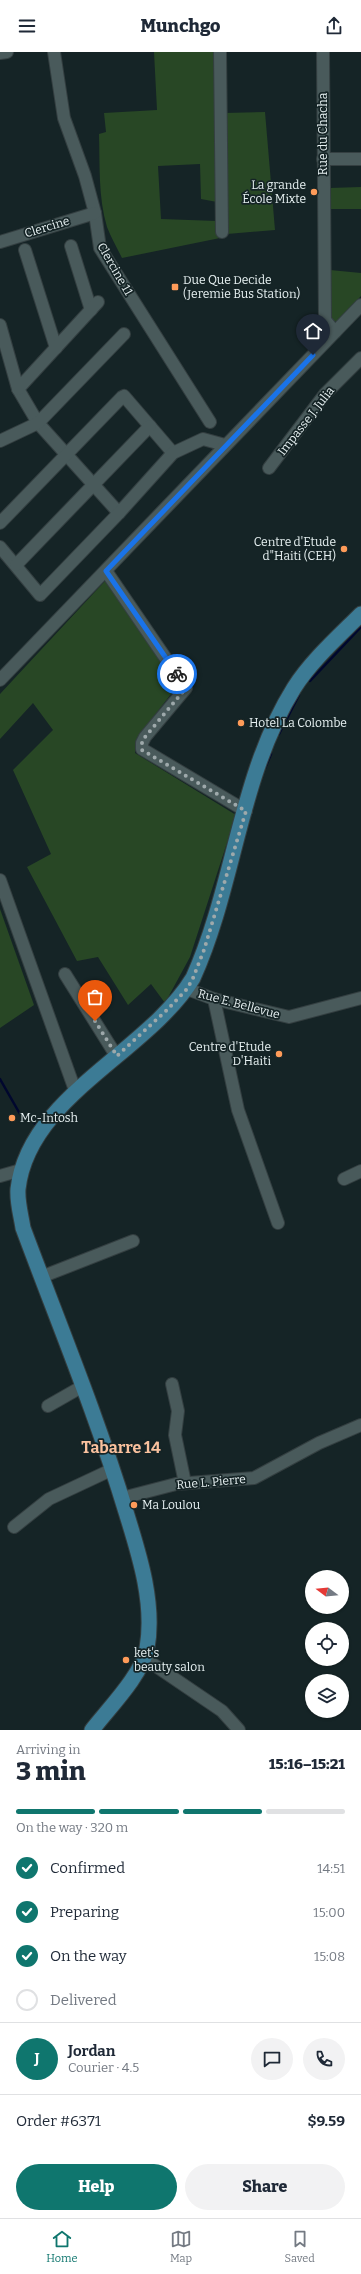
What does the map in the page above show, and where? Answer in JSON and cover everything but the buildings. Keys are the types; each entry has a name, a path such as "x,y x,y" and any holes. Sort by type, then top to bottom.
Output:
{"main road":[{"path":"92,1730 141,1666 147,1649 150,1622 139,1556 113,1469 23,1228 18,1190 22,1170 30,1145 38,1134 76,1093 167,1010 187,989 196,972 204,950 262,756 275,723 294,688 316,661 361,614"}],"street":[{"path":"0,53 7,52"},
{"name":"Clercine 11","path":"54,52 64,118 85,176 95,213 100,248 210,422"},
{"path":"220,52 222,232"},
{"name":"Rue du Chacha","path":"323,52 325,320 335,332"},
{"path":"323,159 361,159"},
{"name":"Clercine","path":"0,242 95,213"},
{"path":"18,389 94,306 71,246"},
{"path":"25,250 56,348"},
{"path":"0,680 361,305"},
{"path":"0,325 18,389 38,424 119,513"},
{"path":"0,441 38,424 124,334"},
{"name":"Impasse J. Julia","path":"269,468 325,394 361,358"},
{"path":"0,524 67,456 122,396 124,396 173,453"},
{"path":"16,565 150,426"},
{"path":"0,547 40,595 119,513 173,453 203,439 225,446"},
{"path":"106,571 186,688 145,737 142,743 142,750 246,811"},
{"path":"0,880 76,1093"},
{"path":"65,974 117,1056"},
{"name":"Rue E. Bellevue","path":"187,989 214,999 289,1017 361,998"},
{"path":"214,999 238,1110 278,1223"},
{"path":"0,1176 22,1170"},
{"path":"344,1179 361,1171"},
{"path":"41,1277 133,1241"},
{"path":"172,1384 178,1411 175,1435 185,1483"},
{"path":"48,1406 83,1386"},
{"name":"Rue L. Pierre","path":"122,1498 185,1483 254,1478 319,1443 361,1425"},
{"path":"14,1527 49,1498 113,1469"},
{"path":"144,1658 198,1693 222,1711 240,1730"}],"green space":[{"path":"154,52 214,52 217,202 201,199 200,164 158,166 161,219 217,221 220,238 122,258 107,227 104,216 100,180 99,134 106,132 104,113 157,110"},
{"path":"265,112 275,230 227,234 224,113"},
{"path":"361,187 361,209 329,209 329,188"},
{"path":"330,270 361,273 361,296 337,322 331,320"},
{"path":"105,581 178,685 137,738 135,753 236,815 190,957 165,1003 151,984 128,1005 98,957 77,961 27,867 51,854 13,770 53,730 33,703 0,739 0,694"},
{"path":"0,909 34,1005 0,1028"}],"waterway":[{"path":"310,681 361,627"},
{"path":"279,734 299,695"},
{"path":"265,768 271,754"},
{"path":"0,1079 20,1114 39,1126"}],"way so far":[{"path":"95,1021 117,1056 167,1010 187,989 198,967 204,950 246,811 142,750 142,743 145,737 186,688 177,674"}],"place":[{"name":"La grande École Mixte","path":"314,192"},
{"name":"Due Que Decide (Jeremie Bus Station)","path":"175,287"},
{"name":"Centre d'Etude d\"Haiti (CEH)","path":"344,549"},
{"name":"Hotel La Colombe","path":"241,723"},
{"name":"Centre d'Etude D'Haiti","path":"279,1054"},
{"name":"Mc-Intosh","path":"12,1118"},
{"name":"Ma Loulou","path":"134,1505"},
{"name":"ket's beauty salon","path":"126,1660"}],"district":[{"name":"Tabarre 14","path":"121,1447"}],"route":[{"path":"177,674 106,571 313,355"}]}
